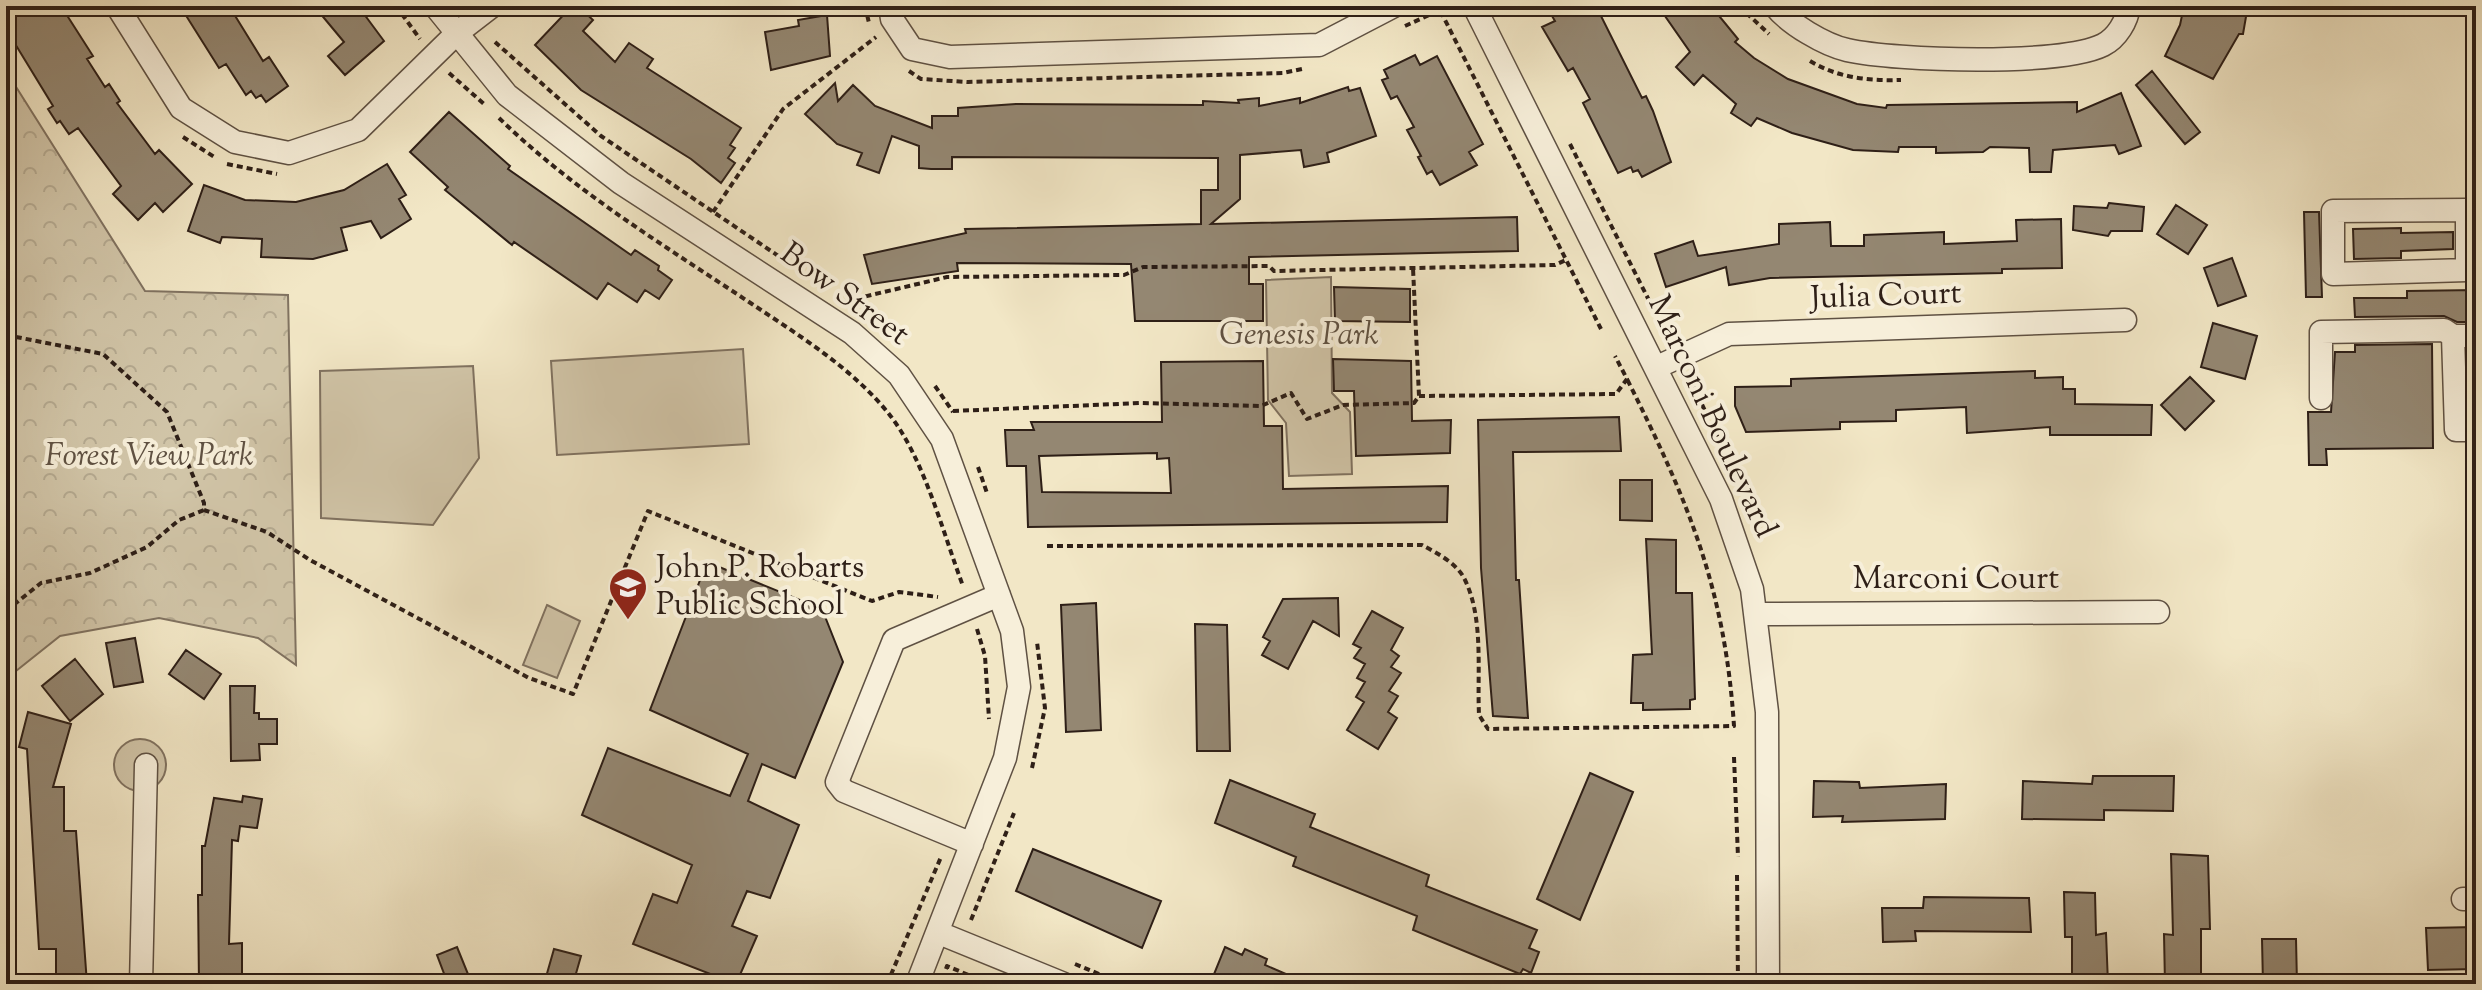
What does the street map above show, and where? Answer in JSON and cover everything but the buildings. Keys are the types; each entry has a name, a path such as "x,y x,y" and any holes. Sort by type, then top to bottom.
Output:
{"street":[{"path":"117,6 181,108 235,142 289,153 358,130 457,33 492,6"},
{"name":"Bow Street","path":"435,6 507,95 621,183 852,333 899,375 942,439 1012,631 1019,687 1005,758 917,984"},
{"path":"890,6 892,19 912,49 950,57 1319,45 1394,6"},
{"name":"Marconi Boulevard","path":"1474,6 1721,499 1752,589 1767,712 1768,984"},
{"path":"1775,6 1784,18 1845,50 1933,59 2073,56 2106,44 2127,20 2129,6"},
{"path":"2467,210 2471,270 2333,274 2333,211 2467,210"},
{"name":"Julia Court","path":"1657,367 1729,334 2125,320"},
{"path":"2321,398 2321,332 2444,330 2453,336 2476,336"},
{"path":"2453,336 2456,430 2476,430"},
{"path":"972,844 844,791 837,782 894,640 999,595"},
{"name":"Marconi Court","path":"1755,614 2158,612"},
{"path":"141,984 146,765"},
{"path":"939,933 1064,984"}],"path":[{"path":"396,6 421,41"},
{"path":"865,6 883,48"},
{"path":"1397,30 1440,10 1601,329"},
{"path":"487,35 542,88 601,136 809,277"},
{"path":"713,212 783,109 876,37"},
{"path":"901,66 921,79 968,82 1283,73 1308,68"},
{"path":"439,82 451,72 485,105"},
{"path":"497,116 542,160 781,324 864,385 891,417 911,451 970,608 985,656 989,729"},
{"path":"1563,130 1668,338"},
{"path":"180,134 191,145 230,166 274,175 289,173"},
{"path":"846,301 947,277 1124,275 1143,267 1269,266 1274,271 1555,265 1566,260"},
{"path":"953,411 1141,403 1261,406 1291,393 1307,419 1343,405 1414,403 1419,396 1413,268"},
{"path":"834,293 856,309"},
{"path":"6,335 103,354 167,412 204,503 204,510"},
{"path":"1047,546 1422,545 1444,557 1464,577 1475,610 1479,715 1488,729 1734,726 1731,671 1712,578 1693,519 1615,356"},
{"path":"1419,396 1616,394 1627,379"},
{"path":"6,611 41,583 90,573 147,547 179,520 204,510 267,532 310,560 529,678 573,694 648,511 872,601 899,592 940,597"},
{"path":"1734,757 1738,857"},
{"path":"983,925 969,920 1014,813"},
{"path":"887,984 950,835"},
{"path":"1737,875 1738,984"},
{"path":"1067,961 1123,984"},
{"path":"943,975 947,966 990,984"}],"green space":[{"name":"Forest View Park","path":"6,71 145,291 288,295 296,665 258,638 159,618 60,636 6,679"},
{"name":"Genesis Park","path":"1331,277 1332,393 1350,412 1352,474 1289,476 1286,423 1268,400 1266,280"},
{"path":"743,349 749,444 557,455 551,361"},
{"path":"473,366 479,458 433,525 321,518 320,371"},
{"path":"547,605 580,621 557,678 523,665"},
{"path":"140,739 158,747 166,765 158,783 140,791 122,783 114,765 122,747"}],"place":[{"name":"John P. Robarts Public School","path":"628,621"}]}
